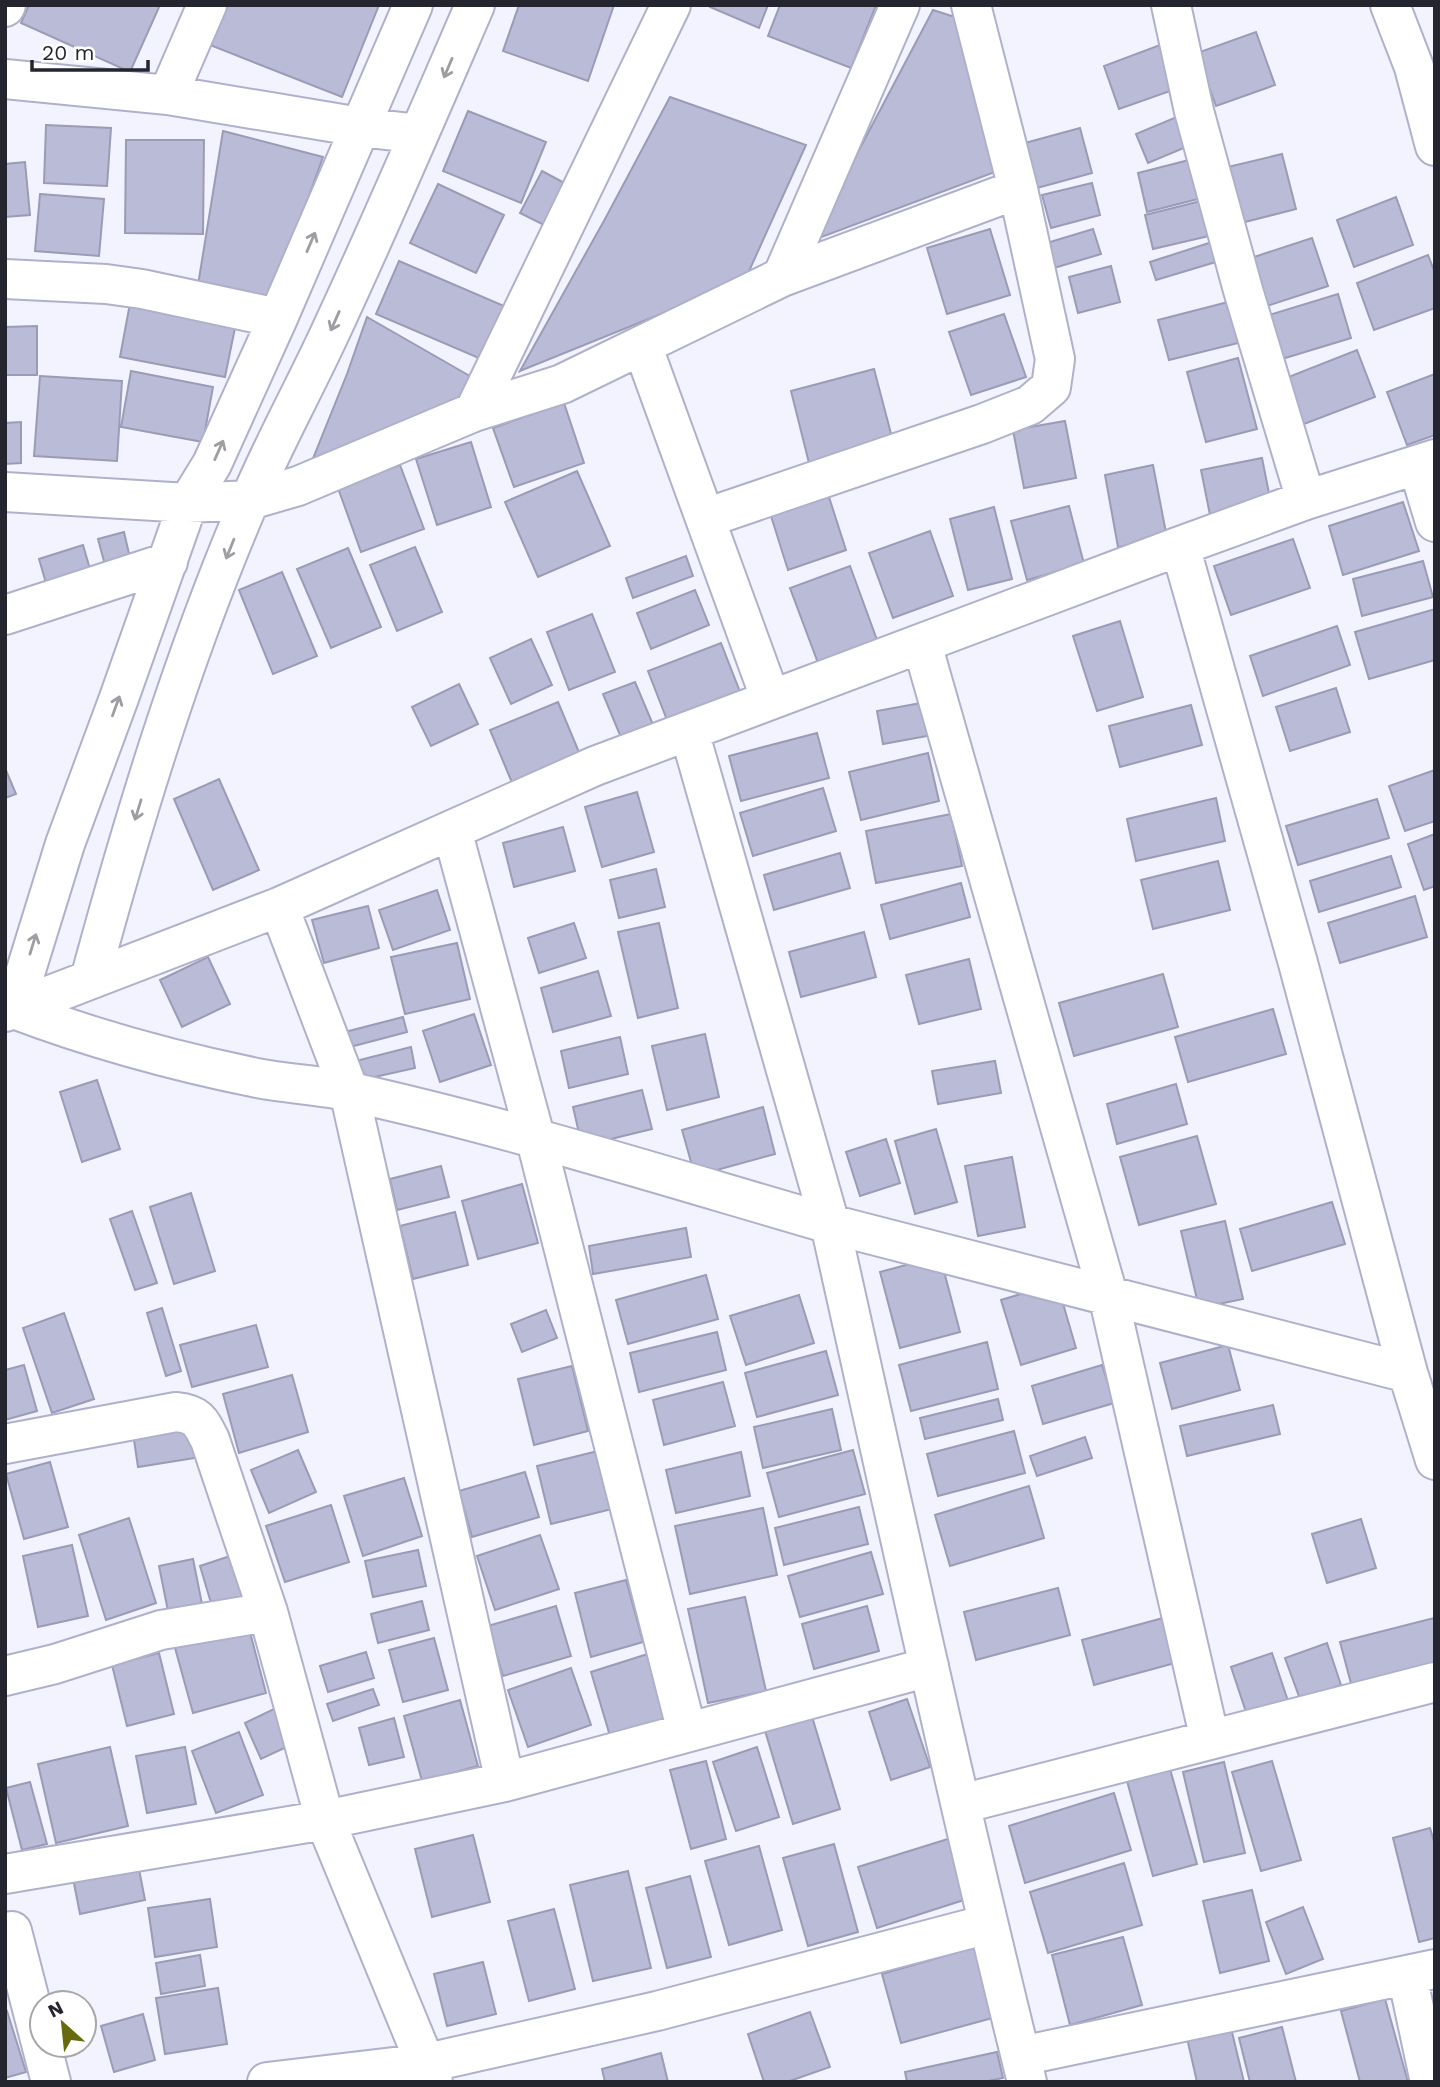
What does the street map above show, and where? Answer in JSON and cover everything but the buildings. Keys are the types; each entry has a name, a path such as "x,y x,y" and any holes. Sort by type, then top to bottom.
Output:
{"street":[{"path":"168,95 207,5"},
{"path":"10,1010 65,844 188,503 212,464 278,318 413,5"},
{"path":"90,979 124,854 209,601 250,500 329,335 475,5"},
{"path":"474,412 671,5"},
{"path":"782,277 900,5"},
{"path":"706,518 982,424 1030,405 1051,387 1055,359 1018,189 971,5"},
{"path":"1171,5 1194,111 1243,290 1306,500"},
{"path":"1390,5 1414,68 1435,146"},
{"path":"5,79 168,95 360,127 419,134"},
{"path":"5,492 188,503 250,500 298,486 474,412 562,383 782,277 1018,189"},
{"path":"5,279 106,284 142,289 278,318"},
{"path":"642,345 771,700"},
{"path":"10,1010 279,906 595,766 1306,500 1427,463 1435,522"},
{"path":"1180,546 1298,963 1408,1373 1435,1460"},
{"path":"5,615 168,562"},
{"path":"922,643 1108,1295 1210,1740"},
{"path":"690,731 830,1224 988,1924 1024,2069 1421,1972 1430,2082"},
{"path":"92,769 158,747"},
{"path":"452,830 536,1140 687,1732"},
{"path":"279,906 349,1091 505,1782"},
{"path":"10,1010 151,1055 260,1079 349,1091 536,1140 830,1224 1408,1373"},
{"path":"5,1444 176,1412 190,1413 201,1422 210,1440 268,1612 324,1820 430,2073"},
{"path":"5,1676 55,1664 161,1630 268,1612"},
{"path":"5,1874 324,1820 505,1782 929,1667"},
{"path":"961,1804 1435,1682"},
{"path":"267,2082 430,2073 988,1924"},
{"path":"5,1932 12,1931 51,2082"}]}
